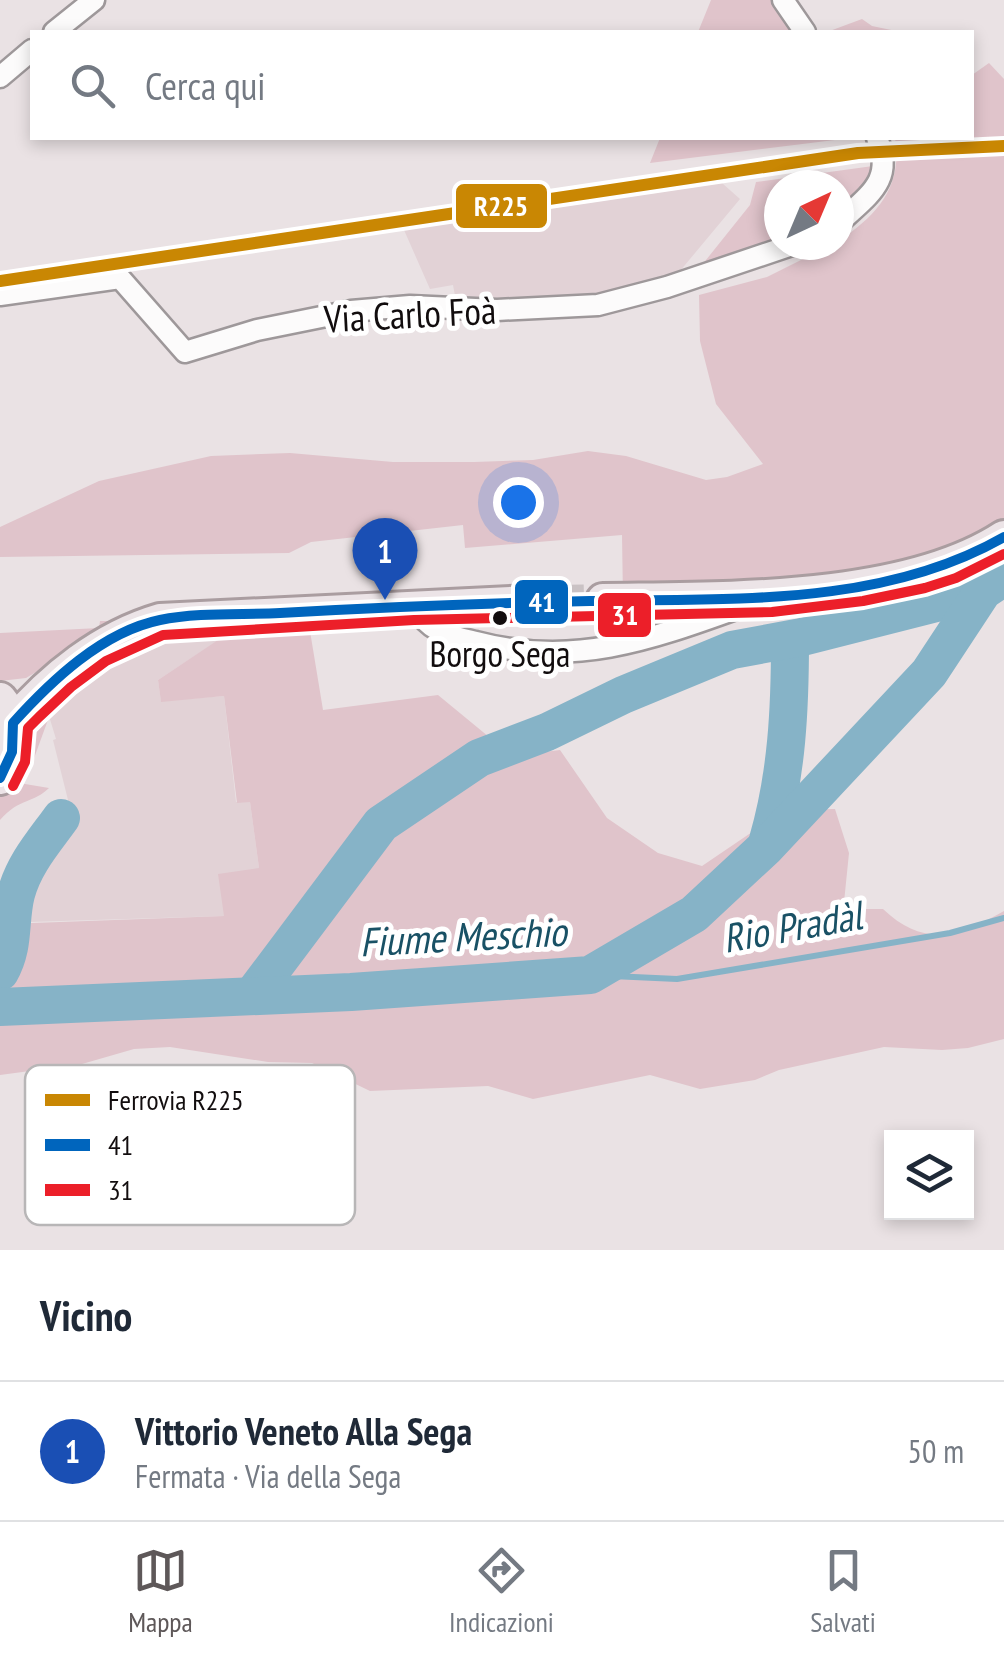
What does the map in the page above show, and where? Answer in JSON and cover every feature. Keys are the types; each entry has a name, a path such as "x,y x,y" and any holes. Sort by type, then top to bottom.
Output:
{"main road":[{"path":"603,600 770,597 817,592 960,560 1004,536"},
{"path":"0,778 11,760 15,742 6,711 126,634 160,620 552,601"},
{"path":"0,692 53,679"}],"street":[{"path":"56,30 94,0"},
{"path":"783,0 803,30"},
{"path":"0,77 30,52"},
{"path":"854,207 880,182 884,167 877,140"},
{"name":"Via Carlo Foà","path":"0,294 120,278 185,352 257,330 351,311 410,306 496,310 598,305 764,254"},
{"path":"413,605 425,624 454,637 501,649 576,653 634,644 770,597"}],"shaded area":[{"path":"711,0 775,0 798,30 699,30"},
{"path":"862,19 872,26 891,30 832,30"},
{"path":"989,63 1004,79 1004,528 960,560 623,599 622,535 465,548 463,525 311,542 289,553 0,557 0,527 99,481 211,456 290,453 393,462 474,462 533,460 588,451 626,456 706,480 763,464 716,404 700,341 699,295 767,277 801,260 854,260 854,229 876,210 891,185 895,140 974,140 974,74"},
{"path":"659,140 835,140 650,163"},
{"path":"873,166 871,180 854,196 854,170 844,170"},
{"path":"764,181 764,243 702,265 750,205 756,182"},
{"path":"722,183 740,199 675,277 599,295 504,302 456,301 453,285 430,289 404,230"},
{"path":"100,621 122,621 26,678 0,681 0,633 99,628"},
{"path":"217,623 219,640 158,680 161,701 224,696 236,802 250,802 259,868 224,916 29,922 30,888 41,853 71,812 45,703 128,648 152,637"},
{"path":"217,623 309,625 323,710 438,695 512,756 560,750 607,818 658,853 702,866 758,828 762,810 835,809 849,853 842,922 865,909 883,909 913,929 942,934 971,927 1004,911 1004,1039 942,1050 884,1047 779,1070 755,1080 700,1089 650,1075 533,1099 488,1086 370,1091 355,1084 355,1065 268,1062 170,1047 134,1049 75,1065 25,1065 25,1072 0,1075 0,929 5,924 224,916 218,874 259,868 250,802 237,803 224,696 161,702 158,680 218,640"},
{"path":"45,703 49,717 33,761 25,753 27,730"},
{"path":"13,782 49,788 0,820 0,792"}],"waterway":[{"name":"Fiume Meschio","path":"0,1007 351,992 590,975 694,914 766,847 929,673 983,591 1004,577"},
{"path":"252,996 381,824 479,758 732,650 802,637 983,591"},
{"path":"768,840 786,741 790,640"},
{"path":"0,972 8,953 19,883 61,818"},
{"name":"Rio Pradàl","path":"590,975 677,979 950,933 1004,918"}],"tunnel":[{"path":"552,601 603,600"}],"rail line":[{"name":"R225","path":"0,281 858,153 1004,146"}],"transit line":[{"name":"41","path":"0,778 12,752 13,723 44,691 98,647 118,635 160,620 205,615 802,594 906,577 956,560 1004,537"},
{"name":"31","path":"13,786 25,762 28,728 71,687 106,661 163,635 414,620 772,612 863,601 925,588 956,578 1004,554"}],"place":[{"name":"Vittorio Veneto Alla Sega","path":"385,600"},
{"name":"Borgo Sega","path":"500,618"}]}
